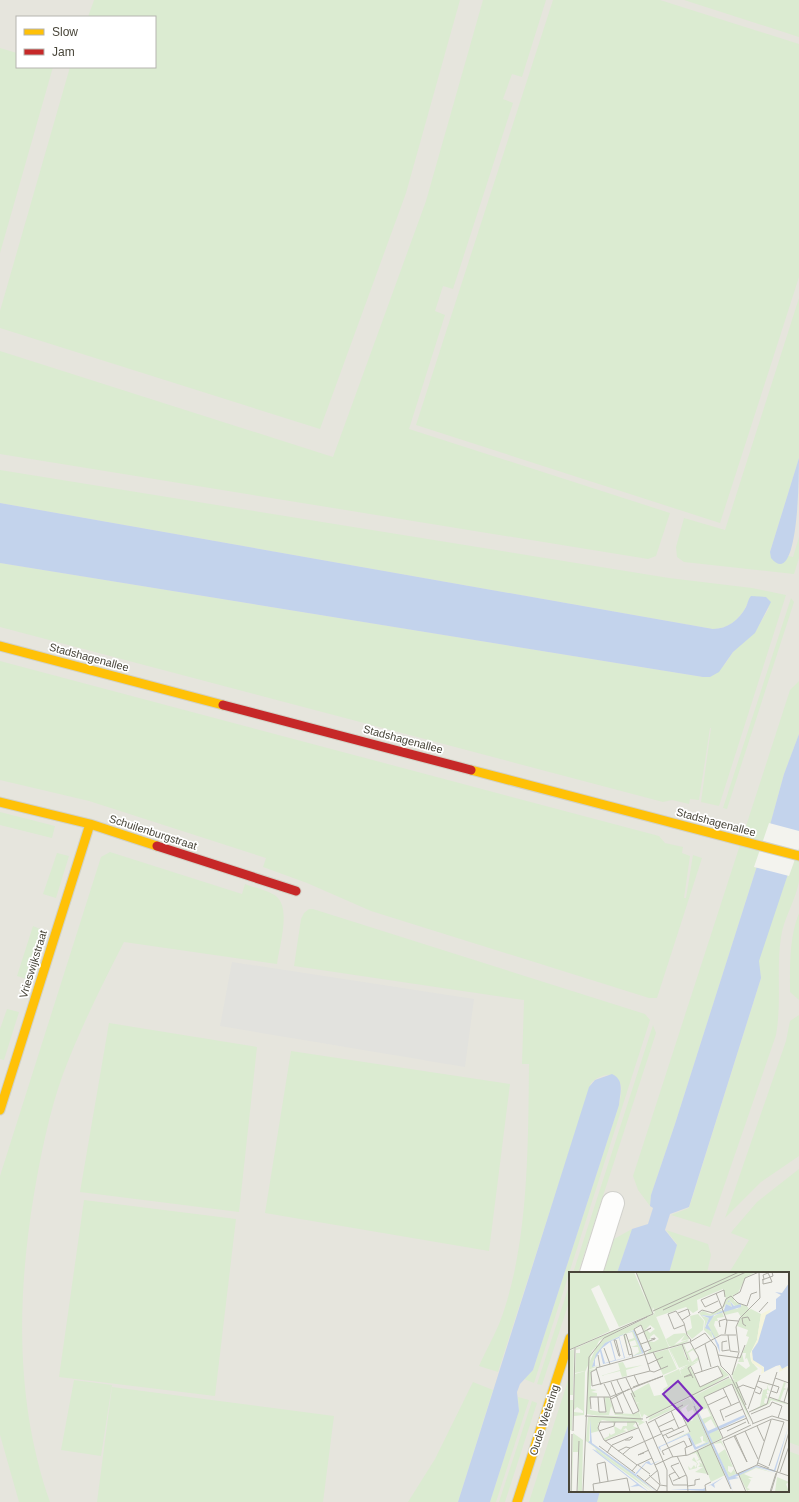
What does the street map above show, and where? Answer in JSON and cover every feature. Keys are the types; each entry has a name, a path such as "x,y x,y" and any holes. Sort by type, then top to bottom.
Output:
{"main road":[{"name":"Stadshagenallee","path":"0,646 799,856"},
{"name":"Schuilenburgstraat","path":"0,802 90,824 296,891"},
{"name":"Vrieswijkstraat","path":"0,1110 90,824"},
{"name":"Oude Wetering","path":"517,1502 569,1341"}],"street":[{"path":"591,1272 613,1204"}],"shaded area":[{"path":"0,0 799,0 799,1502 0,1502"},
{"path":"232,962 474,999 465,1067 220,1026"}],"green space":[{"path":"94,0 460,0 406,193 320,429 0,328 0,311 70,68 156,68 156,16 88,16"},
{"path":"483,0 546,0 522,77 512,74 503,99 513,103 453,289 443,286 435,311 445,315 409,429 670,513 656,556 648,559 0,454 0,351 333,457 426,201"},
{"path":"553,0 660,0 799,44 799,277 720,523 416,425"},
{"path":"684,0 799,0 799,37"},
{"path":"0,48 16,53 16,68 53,68 0,253"},
{"path":"799,298 799,458 770,552 793,557 799,537 799,558 794,574 684,562 677,557 676,547 684,518 725,530"},
{"path":"0,470 669,578 752,588 786,595 719,806 701,802 711,728 699,800 690,799 689,804 672,800 663,802 0,627 0,563 703,677 710,677 725,664 733,652 755,632 769,608 749,599 744,610 736,620 726,627 713,629 0,503"},
{"path":"791,598 794,602 727,809 723,808"},
{"path":"0,661 659,836 665,843 683,847 682,853 690,856 684,898 686,898 693,855 702,858 657,998 649,998 371,911 307,883 263,867 266,858 89,801 0,780"},
{"path":"799,681 799,734 784,774 770,825 651,1195 650,1206 638,1190 633,1176 790,690"},
{"path":"0,812 55,826 52,838 0,825"},
{"path":"799,841 799,881 781,937 779,961 779,1010 776,1035 710,1227 671,1215 689,1208 761,978 758,961"},
{"path":"110,852 242,894 245,884 270,893 277,897 281,903 284,919 283,929 277,964 124,942 84,1024 63,1074 46,1134 34,1194 24,1272 22,1349 25,1388 30,1426 50,1502 19,1502 0,1435 0,1176 101,857"},
{"path":"57,853 69,856 56,898 43,894"},
{"path":"309,909 313,909 645,1014 650,1020 534,1383 524,1379 533,1370 619,1105 621,1086 619,1081 616,1077 608,1075 599,1077 591,1083 498,1372 479,1366 501,1319 517,1258 522,1226 527,1160 529,1064 522,1064 524,1000 294,966 301,919 304,913"},
{"path":"799,913 799,1000 790,992 790,962 793,932"},
{"path":"33,926 45,931 29,980 17,976"},
{"path":"7,1009 19,1012 4,1060 0,1059 0,1029"},
{"path":"799,1015 799,1156 761,1182 725,1218 786,1041 790,1021"},
{"path":"109,1023 257,1047 239,1212 80,1192"},
{"path":"653,1025 656,1033 578,1272 573,1272"},
{"path":"291,1051 510,1084 489,1251 265,1213"},
{"path":"799,1169 799,1446 789,1442 789,1272 730,1272 749,1240 731,1233 757,1202"},
{"path":"84,1200 236,1219 215,1396 59,1377"},
{"path":"632,1229 617,1272 602,1272 614,1239"},
{"path":"666,1230 708,1244 711,1255 707,1272 669,1272 677,1244"},
{"path":"569,1286 569,1302 542,1385 537,1384"},
{"path":"569,1377 569,1422 543,1502 529,1502"},
{"path":"74,1380 112,1385 101,1456 61,1450"},
{"path":"473,1382 493,1390 458,1502 408,1502 435,1459"},
{"path":"112,1387 334,1416 323,1502 97,1502"},
{"path":"518,1397 529,1400 496,1502 490,1502 519,1411"},
{"path":"532,1401 537,1403 505,1502 499,1502"},
{"path":"789,1451 799,1455 799,1502 597,1502 600,1492 789,1492"}],"water":[{"path":"799,458 796,526 787,559 780,564 771,558 770,552"},
{"path":"0,503 713,629 718,629 736,620 743,612 751,596 766,597 771,602 755,633 733,652 719,672 710,677 703,677 0,563"},
{"path":"799,734 799,841 759,961 761,978 689,1207 670,1214 665,1230 677,1245 669,1272 617,1272 632,1229 648,1224 653,1208 650,1206 651,1195 770,825 784,774"},
{"path":"612,1074 619,1080 621,1087 619,1105 533,1370 520,1384 517,1392 519,1411 490,1502 458,1502 589,1087 595,1080"},
{"path":"569,1422 569,1492 600,1492 597,1502 543,1502"}],"pier":[{"path":"769,823 799,831 799,848 789,876 754,867"}],"traffic: slow":[{"path":"0,646 223,705"},
{"path":"471,770 799,856"},
{"path":"0,802 90,824 157,846"},
{"path":"0,1110 90,824"},
{"path":"517,1502 569,1341"}],"traffic: jam":[{"path":"223,705 471,770"},
{"path":"157,846 296,891"}]}
